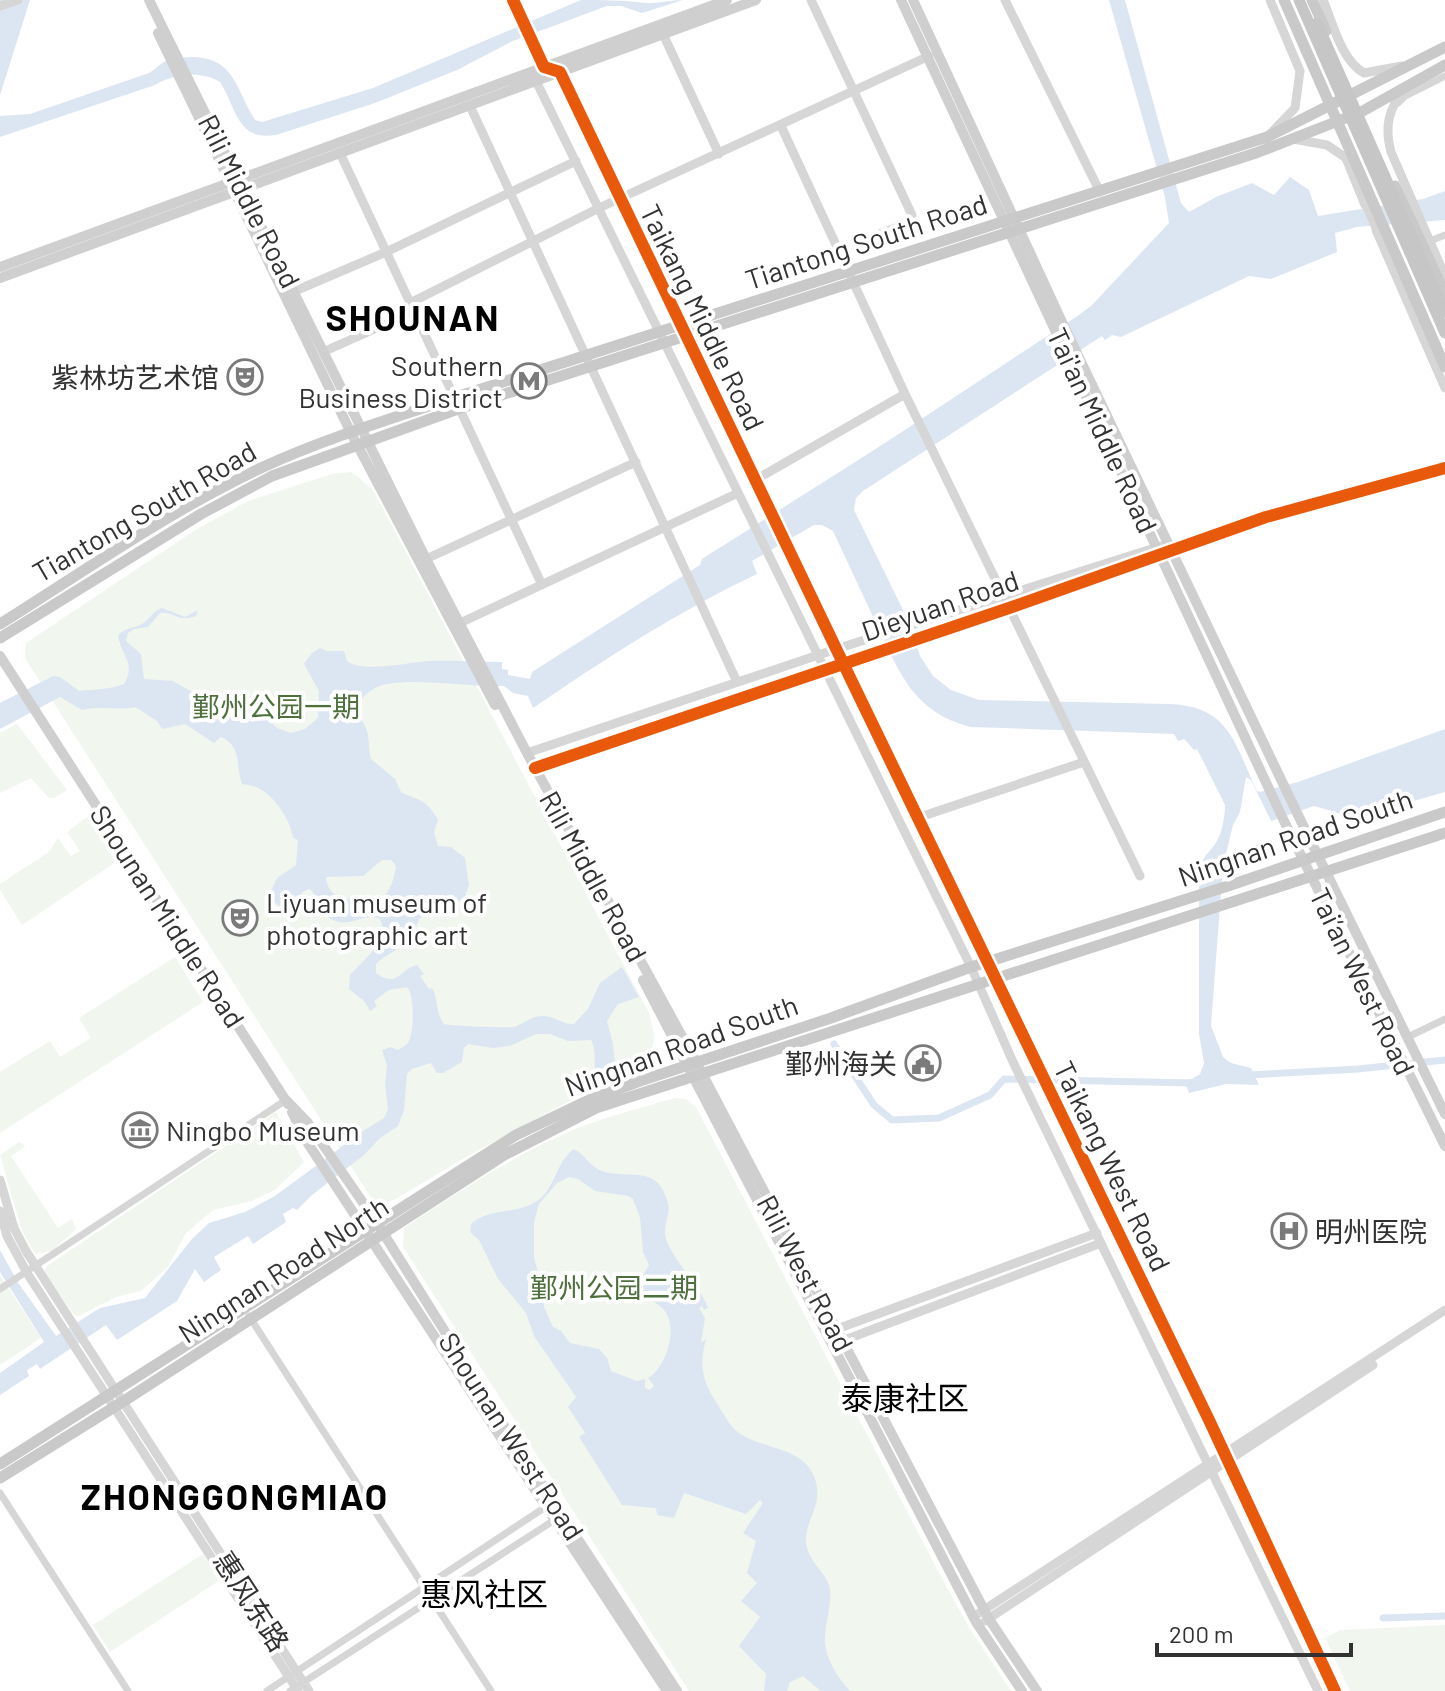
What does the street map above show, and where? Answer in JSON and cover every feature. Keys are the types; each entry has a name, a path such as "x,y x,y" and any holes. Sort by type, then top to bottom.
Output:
{"highway":[{"path":"1299,0 1445,333"},
{"path":"1309,0 1445,312"}],"main road":[{"path":"142,0 170,50"},
{"name":"Rili Middle Road","path":"149,0 170,50 358,437 476,660"},
{"path":"0,278 544,67 727,0"},
{"path":"0,267 340,153 756,0"},
{"name":"Tai'an Middle Road","path":"901,0 1318,854"},
{"name":"Tai'an Middle Road","path":"913,0 1011,226"},
{"path":"1284,0 1369,203 1445,367"},
{"path":"1309,0 1418,226 1445,294"},
{"name":"Tiantong South Road","path":"1011,226 1151,174 1267,137 1445,47"},
{"name":"Tiantong South Road","path":"663,338 687,338 851,278 1011,226 1256,153 1361,112 1445,65"},
{"name":"Rili Middle Road","path":"236,186 295,291 325,351 358,437 460,623 476,660"},
{"name":"Tiantong South Road","path":"0,624 209,494 265,466 663,338 681,326 851,278"},
{"name":"Tiantong South Road","path":"0,638 201,514 272,476 358,437"},
{"name":"Tai'an Middle Road","path":"1167,549 1303,860"},
{"name":"Shounan Middle Road","path":"0,656 312,1139"},
{"path":"476,660 532,769"},
{"name":"Rili Middle Road","path":"492,691 634,957 660,999 693,1070"},
{"name":"Ningnan Road South","path":"593,1104 640,1081 693,1070 971,967 1228,886 1445,812"},
{"name":"Ningnan Road South","path":"0,1464 116,1399 244,1308 369,1235 516,1135 593,1104 693,1070 979,986 1445,833"},
{"name":"Tai‘an West Road","path":"1318,854 1445,1114"},
{"name":"Tai‘an West Road","path":"1303,860 1445,1146"},
{"name":"Rili Middle Road","path":"634,957 647,988 693,1070"},
{"name":"Rili West Road","path":"693,1070 837,1329 986,1615 1037,1691"},
{"name":"Rili West Road","path":"693,1070 976,1621 1022,1691"},
{"name":"Shounan Middle Road","path":"286,1100 301,1131"},
{"name":"Shounan West Road","path":"312,1139 348,1180 380,1228 504,1426 677,1691"},
{"name":"Shounan West Road","path":"312,1139 337,1187 667,1691"},
{"name":"Ningnan Road North","path":"0,1478 116,1399 251,1319 369,1235"}],"street":[{"path":"0,6 18,0"},
{"path":"513,0 544,67 560,72"},
{"path":"811,0 912,215 903,225 877,235"},
{"path":"1005,0 1100,192"},
{"path":"1267,137 1295,108 1300,71 1270,0"},
{"path":"1323,0 1356,69 1364,73 1376,72 1409,64"},
{"path":"663,34 719,154"},
{"path":"325,351 599,208 929,56"},
{"path":"536,81 544,67"},
{"name":"Taikang Middle Road","path":"560,72 843,663"},
{"path":"1391,110 1405,96 1445,76"},
{"name":"Taikang Middle Road","path":"536,81 824,669"},
{"path":"1404,196 1387,135 1387,119 1405,87 1417,81"},
{"path":"470,106 737,682"},
{"path":"781,126 914,414 1140,876"},
{"path":"1286,139 1304,139 1327,145 1346,158 1369,203"},
{"path":"340,153 542,585"},
{"path":"295,291 386,252 576,161"},
{"path":"1418,226 1430,241 1445,276"},
{"path":"1381,230 1445,388"},
{"path":"1430,241 1445,235"},
{"path":"755,480 905,394"},
{"path":"426,559 636,462"},
{"path":"1167,549 1266,517 1445,468"},
{"path":"460,623 738,493"},
{"name":"Dieyuan Road","path":"527,753 817,655 1167,549"},
{"name":"Dieyuan Road","path":"532,769 1009,608 1167,549"},
{"name":"Taikang West Road","path":"843,663 1227,1457 1335,1691"},
{"name":"Taikang West Road","path":"824,669 971,967 1028,1094 1318,1691"},
{"path":"917,818 1084,762"},
{"path":"1408,1037 1445,1019"},
{"path":"4,1287 286,1100"},
{"path":"0,1180 14,1228 32,1270"},
{"path":"0,1211 7,1236 116,1399 293,1674 299,1689 556,1519"},
{"path":"837,1329 1099,1238"},
{"path":"842,1341 1099,1238"},
{"path":"244,1308 491,1691"},
{"path":"1227,1457 1445,1310"},
{"path":"976,1621 1445,1319"},
{"path":"0,1493 128,1691"},
{"path":"267,1691 547,1506"}],"green space":[{"name":"鄞州公园一期","path":"352,472 373,490 649,1013 654,1038 645,1060 464,1158 394,1200 375,1204 25,658 26,643 197,529 248,501 332,474"},
{"path":"17,724 67,790 49,798 31,778 0,793 0,733"},
{"path":"87,817 116,862 22,925 0,890 0,884 49,852 58,838 71,856 80,851 67,832"},
{"path":"175,957 203,1002 0,1133 0,1072 50,1041 60,1057 91,1038 79,1018"},
{"name":"鄞州公园二期","path":"675,1098 686,1099 696,1107 936,1567 968,1626 1011,1691 689,1691 403,1247 404,1228 522,1155 591,1123"},
{"path":"276,1112 304,1162 275,1190 251,1201 213,1210 186,1233 167,1268 141,1291 116,1297 78,1316 73,1314 44,1272 47,1266"},
{"path":"19,1142 25,1146 11,1156 58,1228 72,1219 76,1229 52,1251 35,1254 22,1231 0,1155"},
{"path":"0,1275 41,1338 0,1365"},
{"path":"203,1554 220,1580 110,1652 93,1625"},
{"path":"1445,1625 1445,1691 1350,1691 1325,1638 1340,1630"}],"shaded area":[{"path":"0,0 30,0 0,95"},
{"path":"581,0 648,3 683,0 642,13 621,6 607,6 513,41 457,70 375,103 276,135 263,136 245,128 220,82 204,76 187,75 170,78 0,137 0,116 30,114 149,73 167,61 187,57 219,63 233,78 255,120 262,122 373,88"},
{"path":"1109,0 1125,0 1181,203 1189,212 1252,183 1274,195 1290,177 1309,190 1318,216 1423,199 1445,191 1445,220 1357,227 1335,233 1337,252 1271,279 1249,276 1121,337 1112,335 1105,340 1102,336 863,491 856,498 854,510 908,620 920,656 933,676 951,690 979,700 1189,706 1218,720 1227,730 1260,792 1298,782 1445,729 1445,792 1403,804 1377,807 1349,816 1314,806 1271,821 1251,780 1246,777 1240,812 1233,825 1223,866 1211,1026 1223,1057 1231,1063 1251,1068 1259,1085 1226,1084 1189,1093 1184,1080 1200,1074 1204,1063 1199,1034 1199,872 1203,860 1220,836 1225,809 1197,749 1194,750 1184,739 1178,741 1174,734 971,727 934,711 900,673 833,531 822,525 814,525 752,561 757,574 642,636 533,708 528,696 513,693 504,686 414,682 378,687 366,694 359,706 371,759 395,779 401,792 429,807 438,820 434,832 438,846 451,847 465,858 469,885 465,896 456,904 439,905 427,911 419,919 411,940 380,960 376,964 376,973 394,979 417,965 424,974 420,976 429,989 432,988 444,1024 514,1027 540,1016 574,1024 588,1009 600,983 622,967 639,997 618,1004 607,1021 616,1073 599,1081 591,1040 568,1041 550,1034 536,1034 510,1046 493,1048 468,1044 464,1048 462,1062 443,1073 437,1073 431,1063 412,1069 407,1074 404,1110 398,1126 297,1210 293,1208 283,1214 286,1222 253,1244 248,1236 214,1257 221,1270 204,1282 195,1269 177,1301 117,1340 106,1325 40,1369 37,1364 27,1370 29,1376 0,1395 0,1373 44,1342 0,1272 0,1250 19,1284 56,1336 100,1308 145,1298 192,1239 209,1223 245,1212 275,1196 384,1118 388,1109 385,1085 387,1065 382,1050 391,1047 398,1050 407,1044 411,1036 413,1013 407,987 389,990 374,1001 377,1006 370,1011 364,1001 349,989 350,975 385,934 380,919 367,917 343,923 336,921 325,914 310,889 287,907 282,908 273,901 270,893 277,878 296,865 298,840 293,838 285,816 269,796 256,787 242,784 235,751 228,741 221,737 214,743 185,724 162,729 157,721 135,707 82,710 60,697 0,729 0,703 53,676 60,677 79,691 124,684 129,670 118,635 142,624 162,608 185,617 198,610 196,616 190,618 160,613 148,627 128,633 126,641 141,654 144,679 173,681 203,698 222,695 247,698 277,728 291,733 305,729 318,718 319,691 304,664 320,648 344,651 347,661 364,666 433,661 502,662 502,669 508,670 508,675 530,679 532,672 700,565 702,559 1079,315 1169,223 1165,197","holes":["382,860 391,860 396,866 393,878 389,890 380,898 344,898 334,894 328,886 326,877 363,876"]},
{"path":"574,1149 602,1171 641,1175 657,1182 668,1203 666,1239 708,1308 699,1308 705,1318 701,1343 706,1339 703,1372 711,1394 737,1432 792,1454 814,1476 817,1495 807,1533 807,1548 830,1589 825,1636 828,1656 837,1675 850,1691 821,1691 803,1676 790,1682 787,1691 764,1691 766,1674 739,1646 760,1617 741,1601 757,1583 747,1573 756,1541 743,1533 763,1503 760,1500 746,1514 684,1493 674,1518 657,1515 656,1508 622,1505 579,1437 585,1433 568,1407 576,1397 534,1336 526,1313 498,1279 479,1240 470,1232 471,1224 478,1219 537,1201 548,1189","holes":["569,1177 578,1179 595,1191 633,1199 640,1218 643,1252 649,1265 637,1285 645,1297 664,1310 670,1327 665,1357 648,1378 654,1386 650,1390 645,1388 645,1379 637,1381 611,1371 607,1358 599,1349 570,1343 561,1331 553,1327 544,1307 534,1258 534,1222 539,1204 557,1183"]}],"waterway":[{"path":"834,1044 874,1105 892,1120 939,1118 990,1095 1004,1079 1192,1083"},
{"path":"1248,1075 1445,1060"},
{"path":"1383,1618 1445,1616"}],"cycle path":[{"path":"513,0 544,67 560,72 1209,1420 1335,1691"},
{"path":"535,768 1009,608 1266,517 1445,468"}],"place":[{"name":"紫林坊艺术馆","path":"245,377"},
{"name":"Southern Business District","path":"529,381"},
{"name":"Liyuan museum of photographic art","path":"240,918"},
{"name":"鄞州海关","path":"923,1063"},
{"name":"Ningbo Museum","path":"140,1130"},
{"name":"明州医院","path":"1289,1231"}],"district":[{"name":"SHOUNAN","path":"413,316"},
{"name":"泰康社区","path":"905,1397"},
{"name":"ZHONGGONGMIAO","path":"235,1495"},
{"name":"惠风社区","path":"484,1593"}]}
